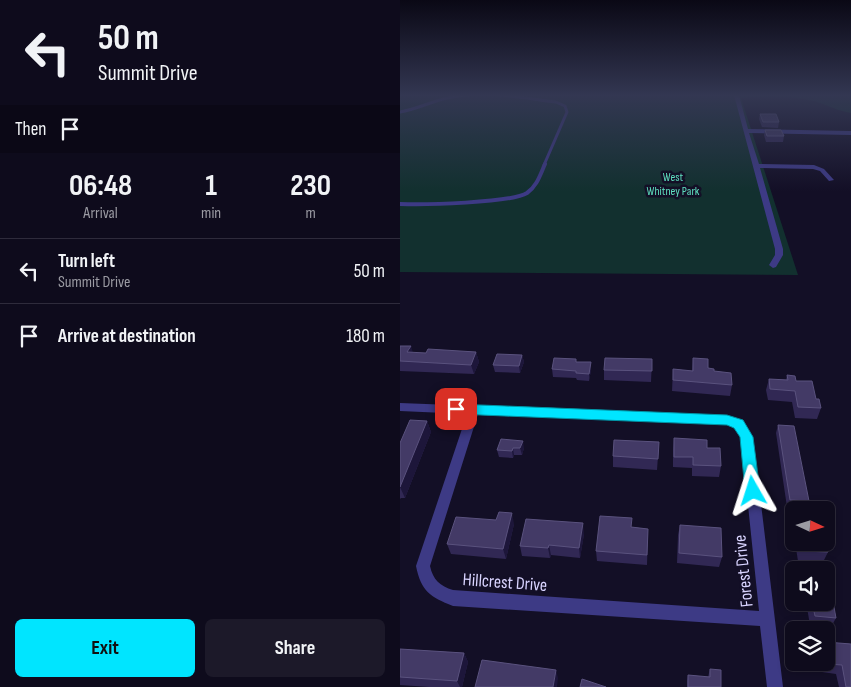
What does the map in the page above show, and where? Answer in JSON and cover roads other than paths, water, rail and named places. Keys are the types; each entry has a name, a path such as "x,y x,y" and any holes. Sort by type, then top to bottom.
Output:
{"street":[{"path":"745,127 779,249 779,255 774,265"},
{"path":"746,131 851,133"},
{"path":"755,166 814,167 822,170 831,180"},
{"path":"400,407 474,409"},
{"name":"Forest Drive","path":"474,409 727,420 739,424 747,437 775,687"},
{"name":"Hillcrest Drive","path":"474,409 423,566 425,577 435,592 453,598 767,619"}],"lane":[{"path":"400,204 505,199 524,194 535,186 560,127"}],"park label":[{"name":"West Whitney Park","path":"673,184"}]}
